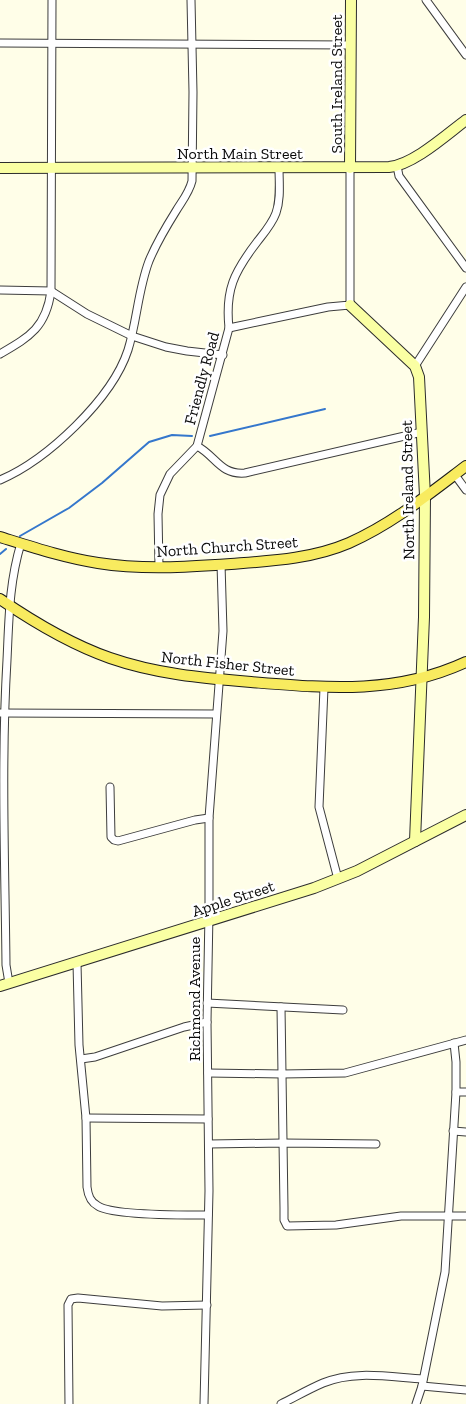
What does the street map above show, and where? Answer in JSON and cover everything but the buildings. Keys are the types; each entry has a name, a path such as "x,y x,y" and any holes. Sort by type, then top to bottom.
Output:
{"main road":[{"name":"North Church Street","path":"0,537 61,556 98,563 159,567 295,558 348,543 387,523 466,466"},
{"name":"North Fisher Street","path":"0,599 62,637 111,658 162,672 324,688 377,686 422,678 466,662"}],"street":[{"path":"0,354 17,345 34,332 45,316 51,292 52,0"},
{"path":"0,480 20,470 45,452 95,404 120,368 132,336 142,282 148,263 160,238 190,190 193,175 191,0"},
{"name":"South Ireland Street","path":"350,168 351,0"},
{"path":"426,0 466,55"},
{"path":"0,43 351,45"},
{"name":"North Main Street","path":"0,168 350,168 397,166 413,158 466,120"},
{"path":"397,166 399,176 466,268"},
{"name":"Friendly Road","path":"159,567 158,514 160,495 170,474 197,446 229,328 228,308 234,277 275,215 280,196 279,167"},
{"path":"350,168 350,305 415,366 466,287"},
{"path":"0,290 51,292 88,314 132,336 173,348 223,355"},
{"path":"229,328 328,307 350,305"},
{"name":"North Ireland Street","path":"415,366 419,377 425,496 422,678 415,841"},
{"path":"197,446 207,452 222,468 240,474 422,432"},
{"path":"455,475 466,490"},
{"path":"5,984 2,713 12,577 21,543"},
{"name":"Richmond Avenue","path":"204,1404 209,1144 206,1022 209,922 209,818 223,631 221,564"},
{"path":"324,688 319,807 338,879"},
{"path":"2,713 216,714"},
{"path":"110,787 111,837 116,841 209,818"},
{"name":"Apple Street","path":"5,984 209,922 338,879 466,815"},
{"path":"77,962 81,1059 86,1118 86,1187 89,1198 101,1208 111,1211 176,1215 208,1214"},
{"path":"207,1003 344,1010"},
{"path":"281,1007 284,1214 287,1226 336,1225 401,1216 466,1216"},
{"path":"81,1059 95,1057 184,1027 206,1022"},
{"path":"208,1073 282,1074 345,1072 466,1040"},
{"path":"416,1404 442,1290 456,1092 454,1043"},
{"path":"456,1092 466,1092"},
{"path":"86,1118 208,1119"},
{"path":"453,1131 466,1132"},
{"path":"209,1144 376,1144"},
{"path":"70,1404 68,1305 71,1299 78,1298 182,1307 207,1306"},
{"path":"281,1404 323,1383 348,1377 368,1376 466,1390"}],"waterway":[{"path":"210,436 325,409"},
{"path":"20,536 69,508 102,483 149,442 172,435 192,436"},
{"path":"0,554 6,549"}]}
